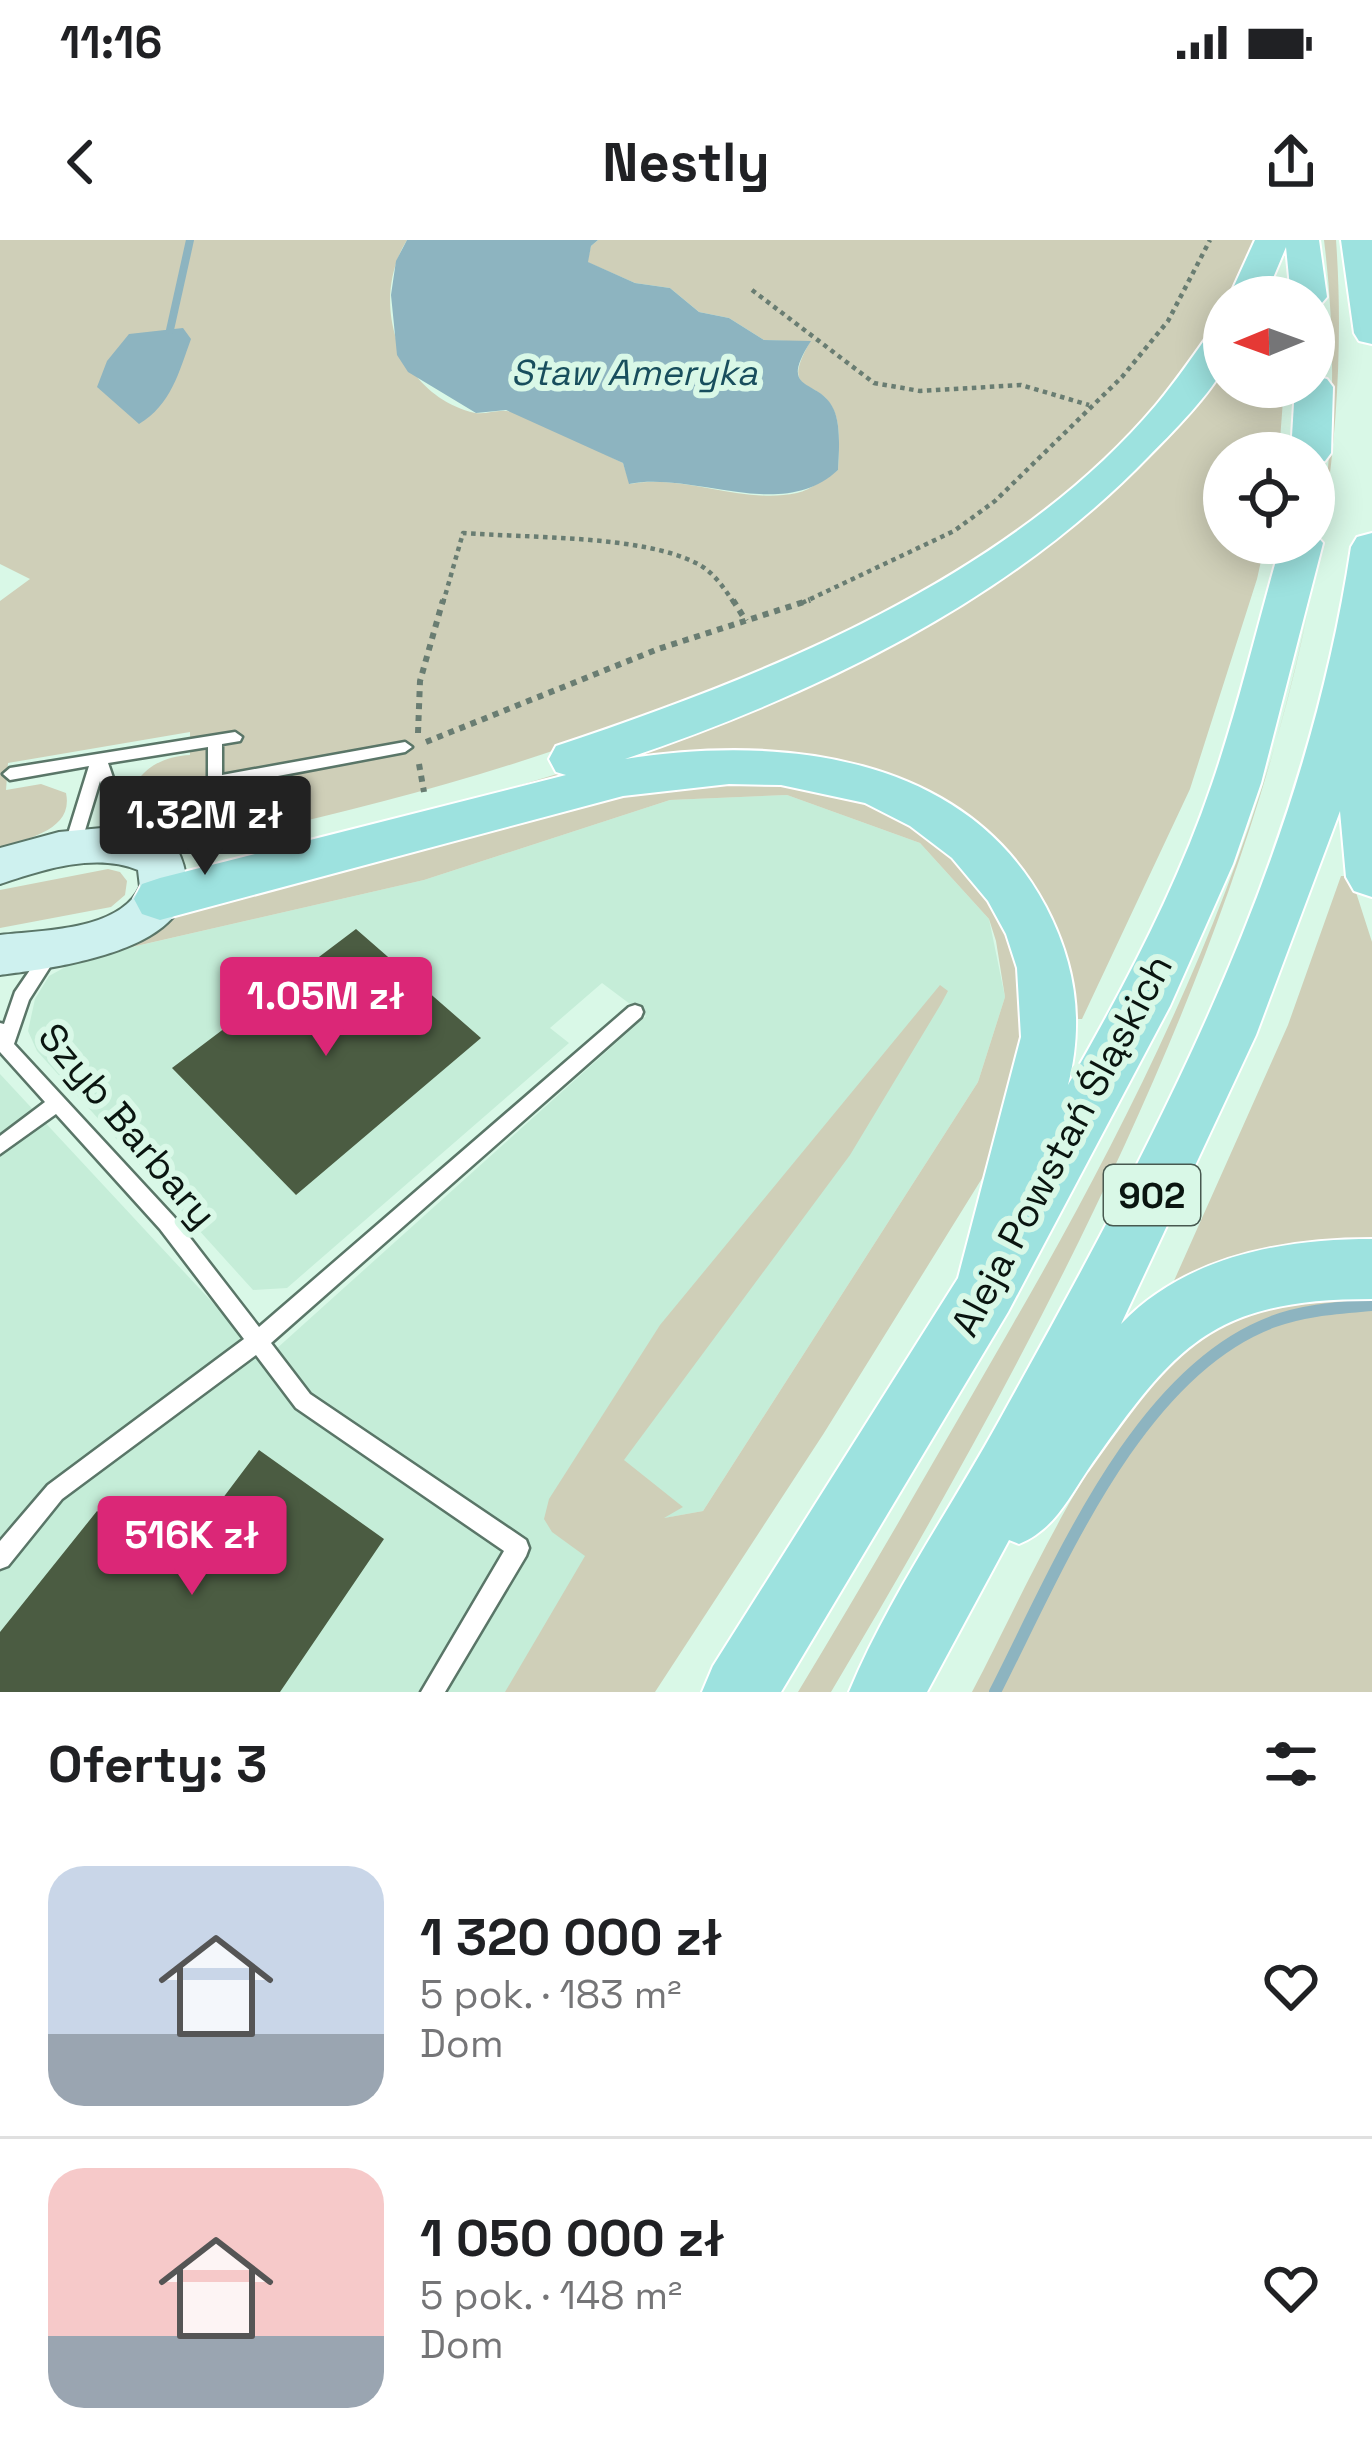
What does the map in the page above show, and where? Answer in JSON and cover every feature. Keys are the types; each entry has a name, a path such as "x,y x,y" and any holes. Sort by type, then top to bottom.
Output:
{"main road":[{"path":"1256,276 1272,240"},
{"path":"1302,240 1307,276"},
{"path":"1358,240 1372,334"},
{"path":"149,868 426,801 600,751 723,705 835,655 1011,553 1165,420 1203,373"},
{"name":"902","path":"888,1689 1082,1339 1232,1033 1310,830 1351,677 1372,547"},
{"name":"Aleja Powstań Śląskich","path":"739,1692 986,1291 1142,1006 1207,864 1251,739 1298,564"},
{"path":"1351,677 1372,877"},
{"path":"0,866 70,851 149,868 688,766 779,764 832,773 889,792 971,845 998,874 1021,908 1048,982 1048,1054 986,1291"},
{"path":"0,955 124,929 149,913 149,868"},
{"path":"888,1689 1131,1358 1199,1301 1298,1272 1372,1269"}],"lane":[{"path":"10,774 235,737"},
{"path":"215,740 215,782 411,746"},
{"path":"70,851 99,759"},
{"path":"99,759 149,868"},
{"name":"Szyb Barbary","path":"57,946 21,997 2,1038 166,1223 303,1400 518,1548 432,1692"},
{"path":"0,1558 55,1492 258,1341 635,1012"},
{"path":"0,1146 58,1103"}],"path":[{"path":"411,746 658,649 807,602 954,532 995,501 1122,377 1168,321 1210,240"},
{"path":"752,290 874,382 920,391 1022,385 1089,405"},
{"path":"426,801 411,746 420,681 463,533 661,552 696,562 718,580 746,621"}],"shaded area":[{"path":"0,240 407,240 390,291 391,318 410,367 449,403 475,413 512,412 554,429 623,463 630,484 671,482 776,496 802,491 838,470 834,411 828,400 800,379 798,371 810,342 764,340 729,318 699,312 670,288 635,283 587,262 598,240 1253,240 1240,276 1203,276 1203,350 1191,366 1071,491 971,563 862,624 679,705 539,756 396,798 177,848 146,837 136,822 132,794 146,771 173,757 190,755 190,732 8,763 6,790 41,784 66,793 67,806 46,831 0,847 0,601 30,579 0,564"},
{"path":"1324,240 1336,240 1335,428 1329,432 1330,408 1335,408 1335,276 1326,276"},
{"path":"1203,378 1203,408 1282,408 1281,432 1203,432 1203,564 1260,564 1190,789 1082,1019 1075,1019 1070,985 879,773 775,751 713,751 642,761 182,875 464,802 597,762 910,627"},
{"path":"1301,638 1296,667 1265,773"},
{"path":"1265,773 1188,999 1107,1184 1017,1363 831,1692 798,1692 1082,1201 1206,941"},
{"path":"680,779 847,788 966,857 1034,981 999,1151 824,1433 655,1692 505,1692 585,1556 552,1532 544,1519 549,1499 660,1325 940,985 948,991 850,1155 624,1460 683,1507 664,1518 703,1511 978,1082 1005,997 989,919 920,843 787,795 670,800 424,880 123,949 170,914"},
{"path":"787,795 920,843 989,919 1005,997 978,1082 703,1511 659,1519 548,1692 0,1692 0,1074 265,1359 646,1016 602,983 550,1028 569,1043 287,1288 253,1290 37,1051 28,1031 35,999 49,976 80,959 424,880 670,800"},
{"path":"108,869 120,872 127,881 125,895 111,907 0,928 0,890"},
{"path":"1341,876 1349,876 1353,883 1372,942 1372,1251 1169,1292 1288,1025"},
{"path":"1372,1289 1372,1692 972,1692 1082,1482 1153,1384 1193,1345 1238,1316 1285,1302"}],"water":[{"name":"Staw Ameryka","path":"407,240 598,240 591,246 588,262 635,283 670,288 699,312 729,318 764,340 811,341 801,358 799,378 834,410 838,470 791,493 629,484 623,463 506,410 476,413 408,372 397,355 391,295 396,261"},
{"path":"183,328 191,339 178,375 159,407 139,424 97,387 107,361 129,334"}],"building":[{"path":"356,929 481,1038 296,1195 172,1068"},
{"path":"259,1450 384,1539 280,1692 0,1692 0,1632 97,1511 171,1567"}],"waterway":[{"path":"170,330 190,240"},
{"path":"995,1692 1106,1481 1180,1384 1224,1348 1272,1322 1309,1312 1372,1305"}]}
